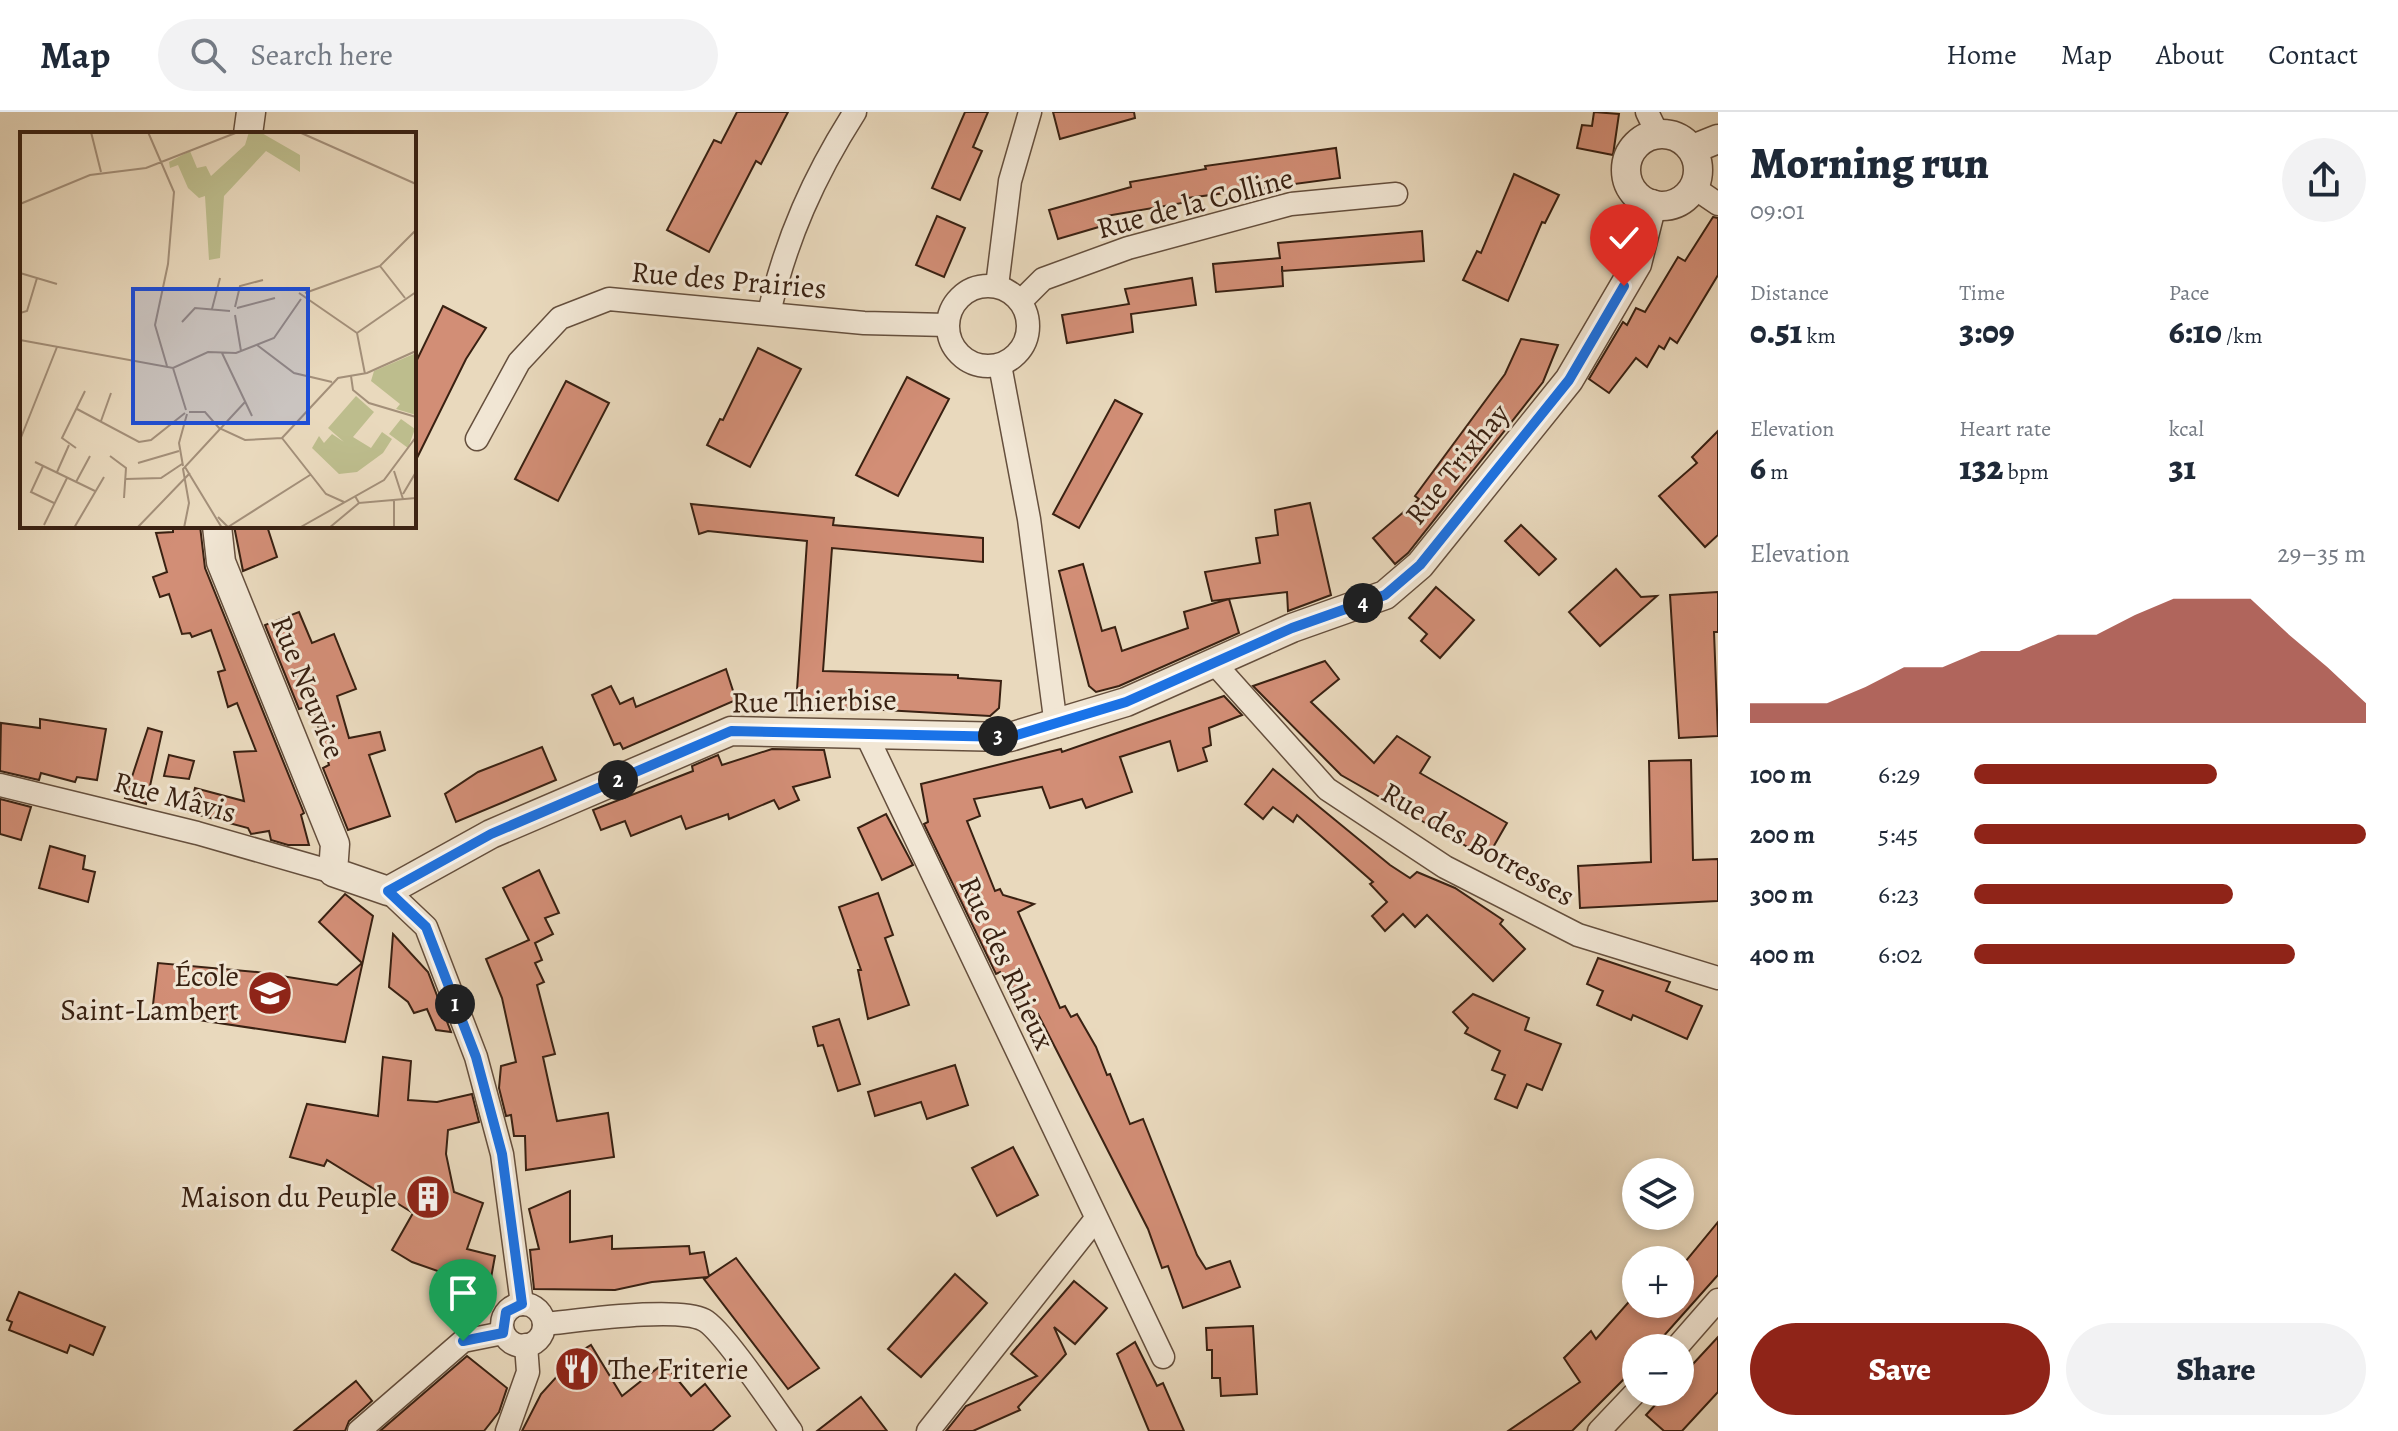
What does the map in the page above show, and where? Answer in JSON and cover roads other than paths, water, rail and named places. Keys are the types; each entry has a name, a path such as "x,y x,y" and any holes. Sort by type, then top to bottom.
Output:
{"street":[{"path":"248,132 251,112"},
{"path":"769,313 780,263 820,166 855,112"},
{"path":"997,286 1010,181 1030,112"},
{"path":"1652,123 1683,140 1706,144 1693,187 1675,204 1652,204 1631,188 1627,162 1652,123"},
{"path":"1693,187 1718,204"},
{"name":"Rue de la Colline","path":"1021,301 1043,279 1128,248 1291,204 1396,194"},
{"name":"Rue Trixhay","path":"1215,664 1292,628 1385,595 1420,565 1569,380 1637,264 1652,204"},
{"path":"997,286 1021,301 1029,325 1021,351 1000,365 974,364 954,349 947,325 954,302 973,287 997,286"},
{"name":"Rue des Prairies","path":"477,439 519,362 560,318 609,299 864,323 947,325"},
{"path":"1000,365 1029,519 1056,726"},
{"name":"Rue Neuvice","path":"217,528 221,562 335,844 333,872"},
{"name":"Rue Thierbise","path":"388,891 491,834 731,731 1010,737 1056,726 1126,702 1215,664"},
{"name":"Rue des Botresses","path":"1215,664 1327,789 1445,867 1578,935 1718,978"},
{"name":"Rue des Rhieux","path":"865,732 1095,1220 1163,1357"},
{"name":"Rue Mâvis","path":"0,785 197,833 333,872"},
{"path":"333,872 388,891 426,927 476,1057 502,1154 522,1304"},
{"path":"928,1431 1095,1220"},
{"path":"1688,1334 1718,1300"},
{"path":"522,1304 538,1310 544,1324 537,1341 526,1345 512,1344 503,1333 506,1312 522,1304"},
{"path":"544,1324 657,1314 704,1320 729,1347 791,1431"},
{"path":"359,1431 463,1341 503,1333"},
{"path":"507,1431 528,1372 526,1345"},
{"path":"1599,1431 1623,1406"}],"place":[{"name":"École Saint-Lambert","path":"270,993"},
{"name":"Maison du Peuple","path":"428,1197"},
{"name":"The Friterie","path":"577,1369"}]}
